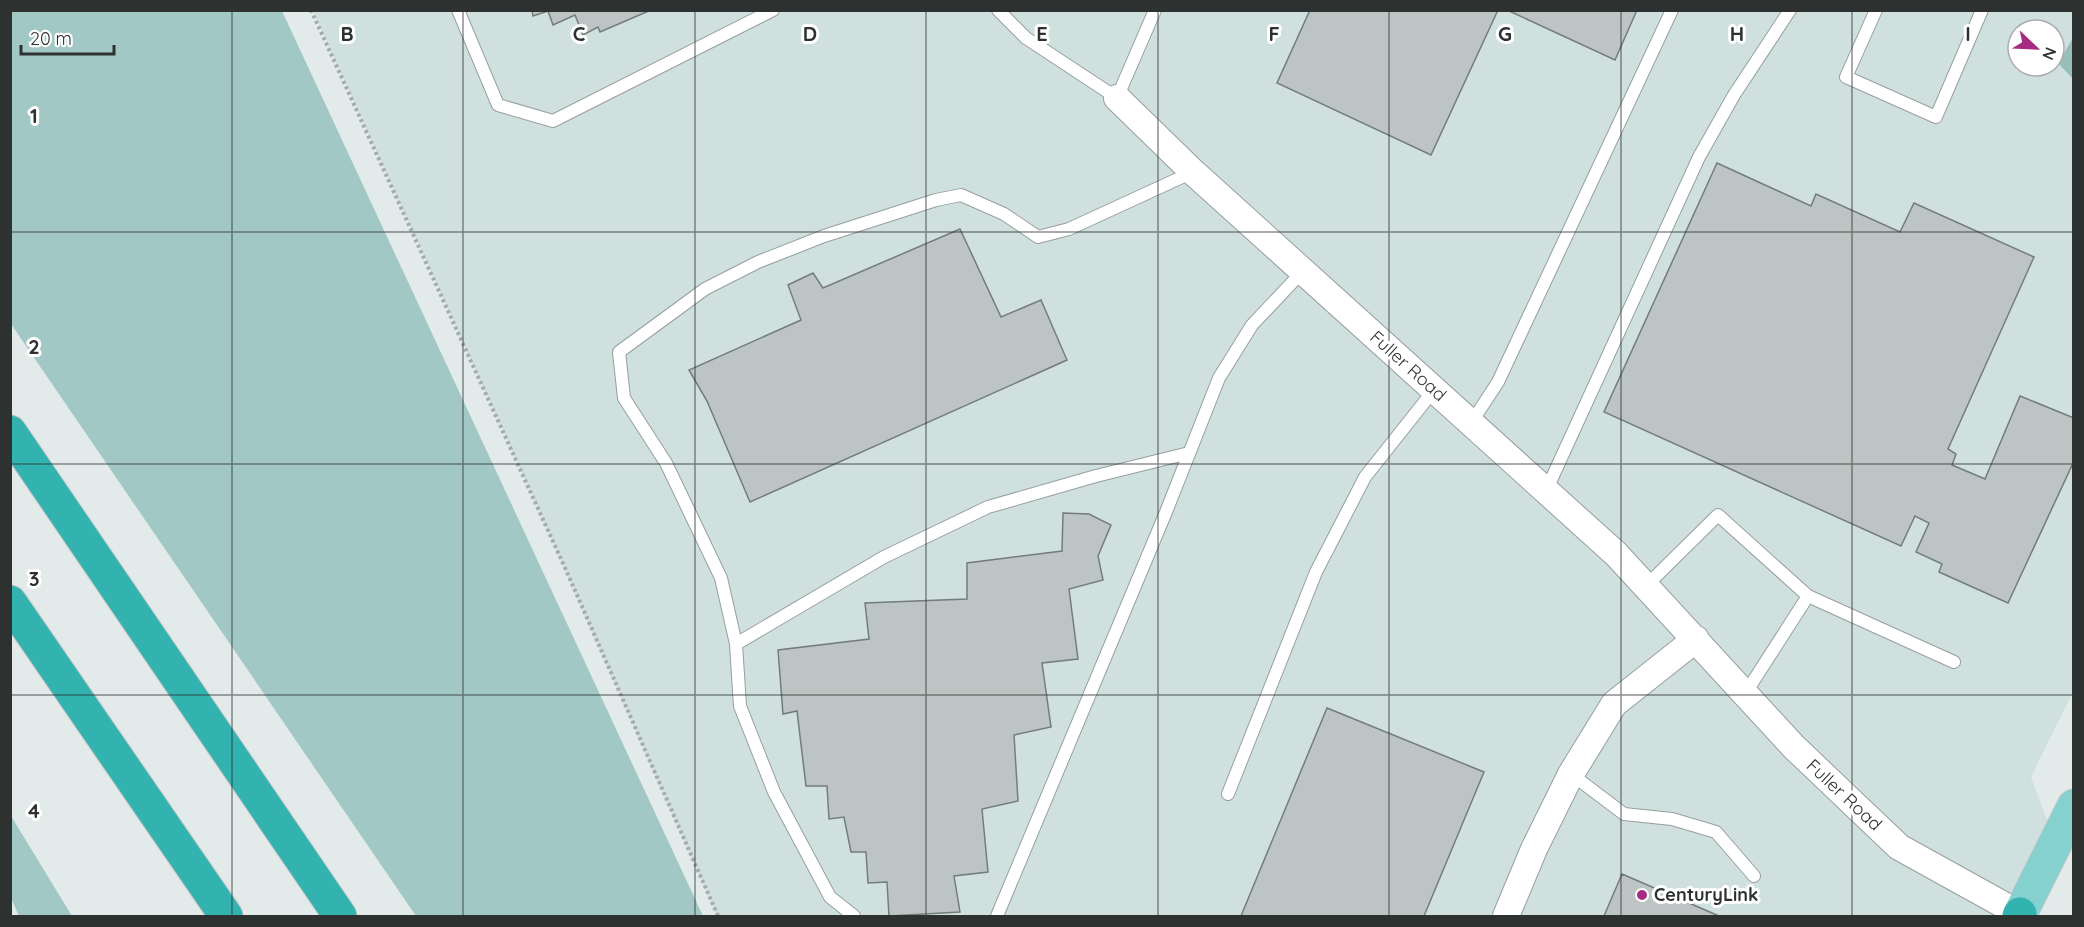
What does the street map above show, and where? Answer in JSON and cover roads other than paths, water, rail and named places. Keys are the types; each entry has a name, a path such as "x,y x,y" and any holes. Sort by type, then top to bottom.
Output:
{"highway":[{"path":"10,432 340,916"},
{"path":"10,602 226,916"}],"main road":[{"path":"2020,915 2073,806"}],"street":[{"name":"Fuller Road","path":"1117,98 1193,172 1616,554 1794,747 1899,847 2020,915"},
{"path":"1506,916 1534,849 1571,774 1614,704 1696,639"}],"lane":[{"path":"458,10 498,105 554,121 773,10"},
{"path":"999,10 1026,38 1117,98 1155,10"},
{"path":"1471,423 1498,382 1672,10"},
{"path":"1546,491 1699,157 1734,95 1790,10"},
{"path":"1876,10 1846,77 1936,117 1982,10"},
{"path":"854,916 830,897 774,792 740,706 736,644 721,578 666,463 624,398 619,352 705,289 758,262 824,236 936,200 961,195 1004,214 1038,237 1068,228 1193,172"},
{"path":"997,916 1224,369 1252,325 1303,271"},
{"path":"1228,794 1316,572 1365,477 1434,390"},
{"path":"736,644 884,557 988,507 1096,476 1190,453"},
{"path":"1646,586 1718,515 1808,596 1954,662"},
{"path":"1745,693 1808,596"},
{"path":"1571,774 1624,814 1672,819 1716,832 1754,876"}],"place":[{"name":"CenturyLink","path":"1642,895"}]}
